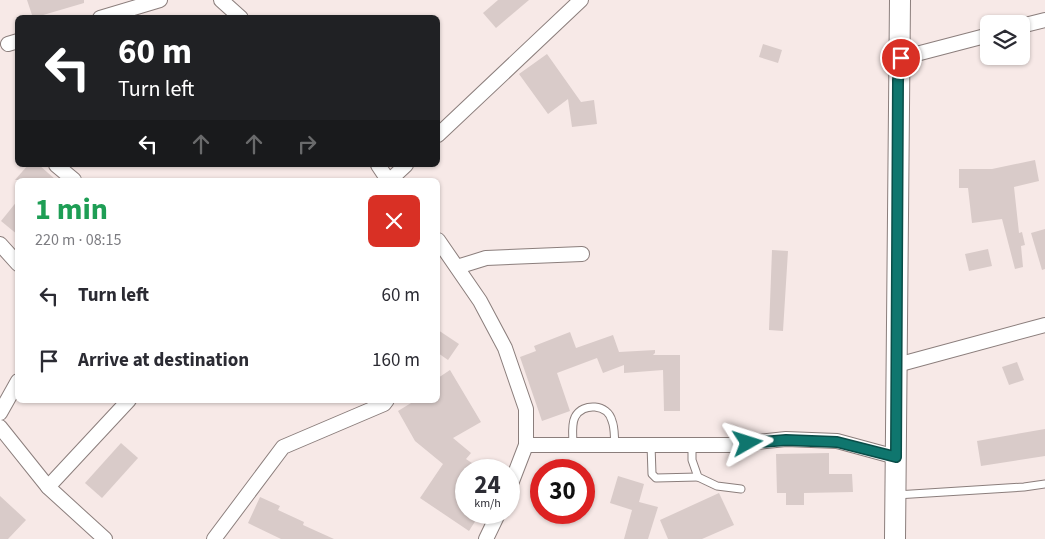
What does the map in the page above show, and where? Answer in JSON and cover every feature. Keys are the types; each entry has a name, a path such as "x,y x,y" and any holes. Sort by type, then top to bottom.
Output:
{"main road":[{"path":"895,539 898,80 901,58 900,0"}],"street":[{"path":"110,15 160,0"},
{"path":"221,0 238,15"},
{"path":"440,133 581,0"},
{"path":"1030,24 1045,20"},
{"path":"901,58 980,37"},
{"path":"58,167 72,178"},
{"path":"379,167 388,178"},
{"path":"391,178 404,167"},
{"path":"440,243 480,301 505,348 526,409 526,445 520,461"},
{"path":"0,244 15,261"},
{"path":"457,267 486,258 582,254"},
{"path":"897,365 1045,325"},
{"path":"0,413 15,386"},
{"path":"48,487 126,403"},
{"path":"214,539 282,447 385,403"},
{"path":"0,427 48,487 105,539"},
{"path":"526,445 728,445 786,440 837,442 896,457"},
{"path":"486,539 494,524"}],"lane":[{"path":"573,445 573,423 576,416 582,409 591,406 605,410 612,420 615,445"},
{"path":"651,445 652,474 656,478 698,477 717,486 741,489"},
{"path":"692,445 692,460 698,477"},
{"path":"896,496 1045,484"}],"building":[{"path":"27,0 84,0 84,3 43,15 32,15"},
{"path":"498,0 529,0 496,28 483,13"},
{"path":"763,44 782,50 778,63 759,57"},
{"path":"547,54 581,102 594,100 597,124 572,127 568,99 548,114 519,74"},
{"path":"1035,160 1039,181 1014,187 1019,233 1022,232 1025,245 1021,246 1023,267 1015,269 1002,219 972,223 968,188 959,188 959,169 992,169"},
{"path":"26,167 41,167 54,178 17,178"},
{"path":"15,204 15,233 1,221"},
{"path":"1045,229 1045,269 1042,270 1031,233"},
{"path":"988,249 992,266 969,271 965,254"},
{"path":"772,250 788,251 783,331 769,330"},
{"path":"440,331 459,344 448,360 440,354"},
{"path":"570,332 576,348 613,335 619,352 655,350 653,355 680,355 680,411 664,411 663,370 624,373 624,365 603,373 597,358 557,373 570,411 542,421 520,357 536,351 534,346"},
{"path":"1017,362 1024,380 1009,385 1002,367"},
{"path":"450,370 481,422 453,438 471,453 466,459 455,459 455,522 420,498 443,464 415,441 398,411 411,403 440,403 440,377"},
{"path":"1045,429 1045,456 981,466 977,441"},
{"path":"121,443 138,458 102,498 85,483"},
{"path":"829,453 829,474 852,474 853,492 804,493 804,505 786,505 786,493 777,493 776,454"},
{"path":"618,476 644,484 639,502 658,507 648,539 624,539 632,510 610,503"},
{"path":"719,493 734,525 702,539 668,539 660,520"},
{"path":"0,496 26,520 8,539 0,539"},
{"path":"260,497 280,506 278,510 304,522 303,525 334,539 281,539 248,523"},
{"path":"459,524 473,524 469,531"}],"route":[{"path":"748,443 786,440 837,442 896,457 898,80 901,58"}]}
